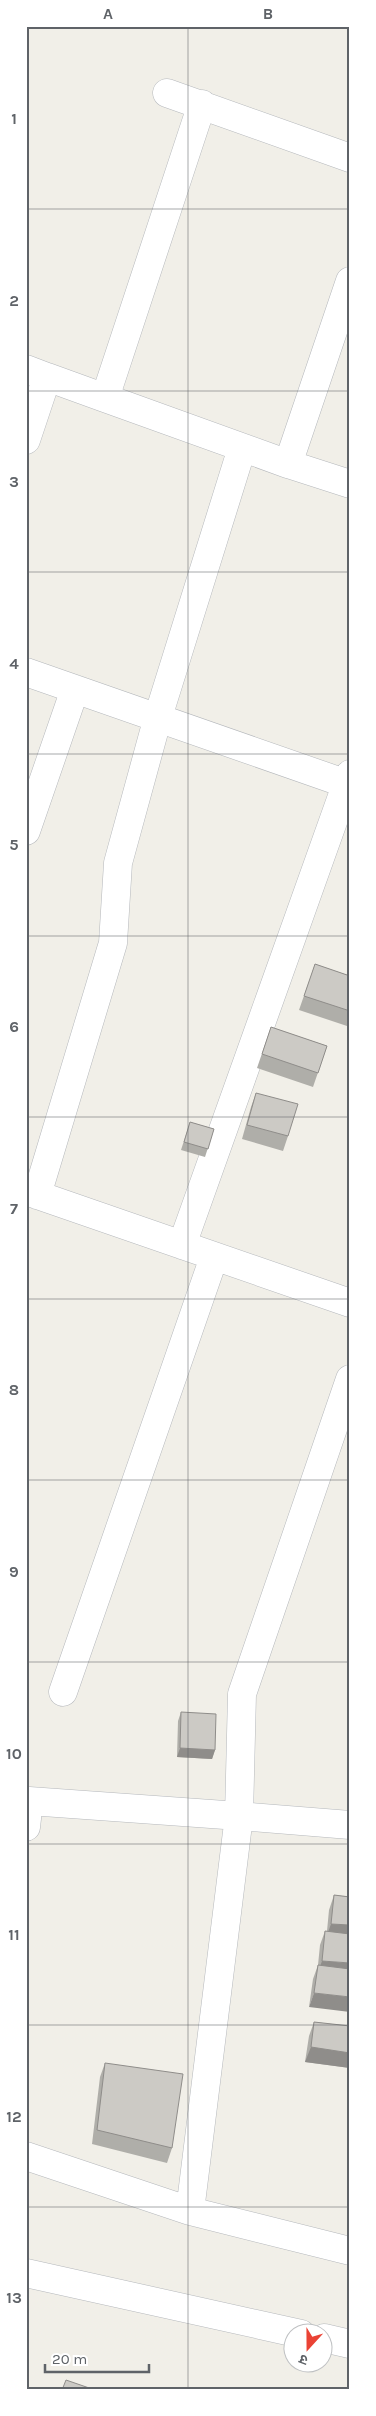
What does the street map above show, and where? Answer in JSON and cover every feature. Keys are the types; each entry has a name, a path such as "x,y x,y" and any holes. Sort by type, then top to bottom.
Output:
{"street":[{"path":"167,93 350,158"},
{"path":"106,398 202,104"},
{"path":"288,464 350,281"},
{"path":"26,440 37,373 242,448 350,484"},
{"path":"242,448 158,717 118,863 113,943 32,1193 350,1303"},
{"path":"26,672 349,781 182,1245"},
{"path":"26,831 75,689"},
{"path":"63,1692 214,1256"},
{"path":"190,2211 239,1816 242,1694 350,1379"},
{"path":"27,1809 239,1816 350,1825"},
{"path":"26,2156 190,2211 350,2251"},
{"path":"26,2273 284,2330"},
{"path":"334,2340 350,2344"}],"building":[{"path":"315,964 350,976 350,1011 304,996"},
{"path":"271,1027 327,1046 318,1073 262,1054"},
{"path":"256,1093 298,1104 288,1136 247,1125"},
{"path":"190,1122 214,1129 208,1149 184,1142"},
{"path":"181,1712 216,1714 215,1750 180,1748"},
{"path":"334,1895 350,1897 350,1925 331,1924"},
{"path":"325,1931 350,1934 350,1963 322,1961"},
{"path":"318,1965 350,1969 350,1997 314,1993"},
{"path":"314,2022 350,2026 350,2053 311,2047"},
{"path":"105,2063 183,2074 172,2148 97,2130"},
{"path":"66,2380 95,2390 62,2390"}]}
